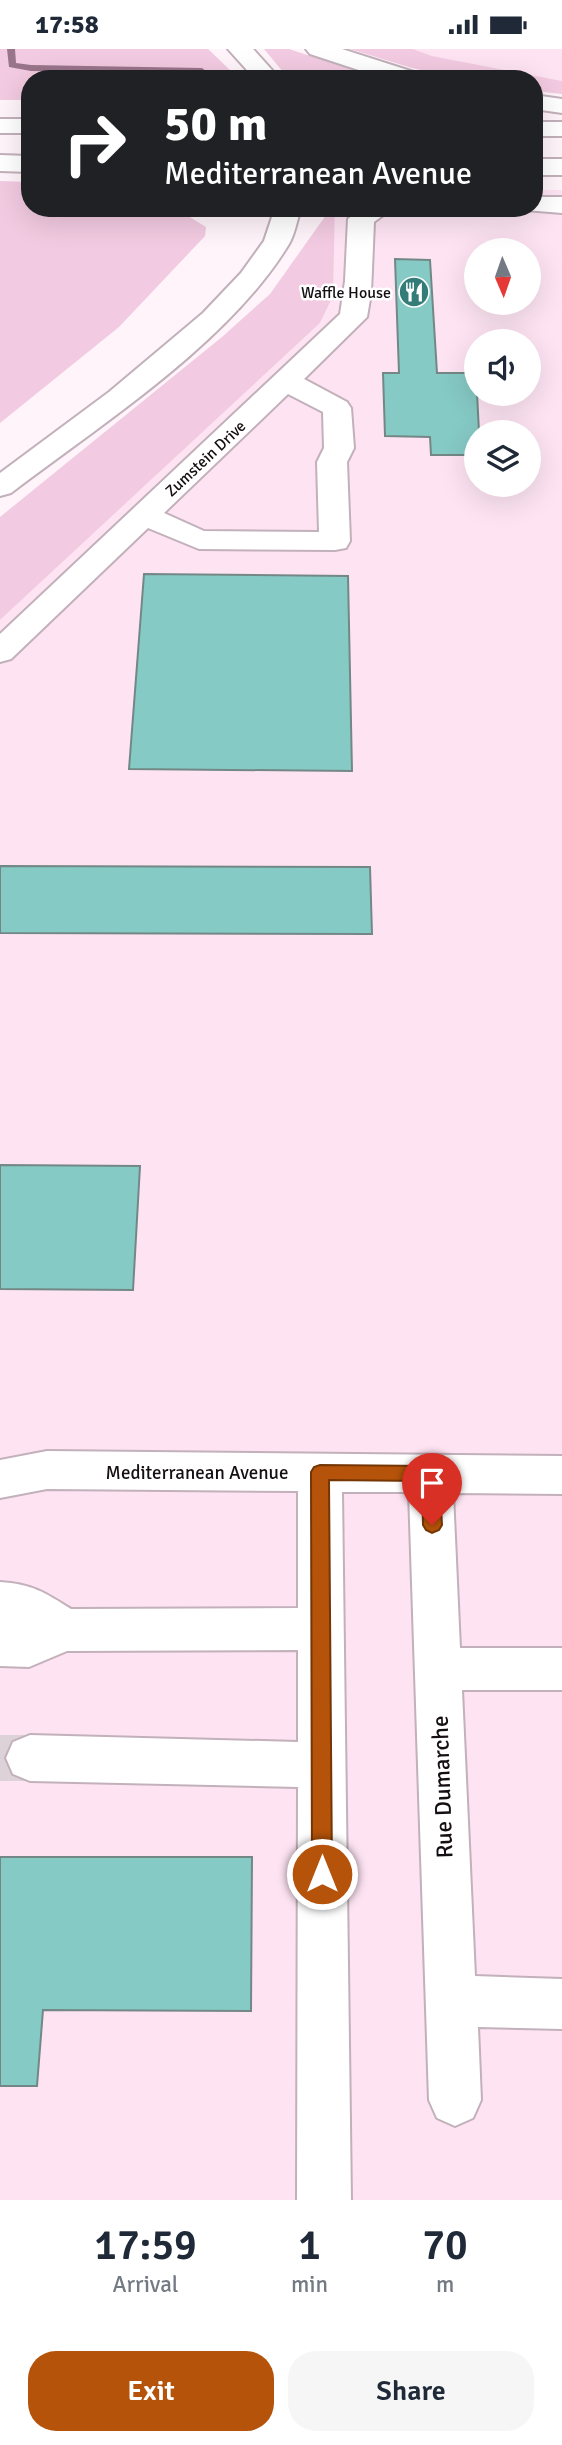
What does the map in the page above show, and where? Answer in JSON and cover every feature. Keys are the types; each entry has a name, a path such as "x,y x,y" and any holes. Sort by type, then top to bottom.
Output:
{"main road":[{"path":"240,49 260,70"},
{"path":"318,49 383,70"},
{"path":"543,103 562,106"},
{"path":"0,126 21,126"},
{"path":"543,129 562,129"},
{"path":"0,163 21,164"},
{"path":"543,167 562,167"},
{"path":"543,205 562,205"},
{"path":"0,487 186,344 259,271 275,247 287,217"},
{"name":"Zumstein Drive","path":"0,652 353,317 360,295 358,241 361,219 364,217"},
{"path":"144,515 199,540 334,541 332,462 339,448 337,408 287,381"},
{"name":"Mediterranean Avenue","path":"0,1479 47,1470 562,1475"},
{"path":"320,1472 324,2200"},
{"name":"Rue Dumarche","path":"430,1473 455,2100"},
{"path":"0,1603 24,1604 64,1630"},
{"path":"0,1645 29,1646 64,1630 321,1629"},
{"path":"438,1669 562,1669"},
{"path":"30,1758 321,1765"},
{"path":"451,2001 562,2004"}],"shaded area":[{"path":"0,49 208,49 230,70 21,70 21,100 0,100"},
{"path":"264,49 289,49 353,70 282,70"},
{"path":"350,49 413,49 432,56 505,70 421,70"},
{"path":"413,49 562,49 562,81 543,77 543,70 504,70 431,56"},
{"path":"543,77 562,81 562,94 543,92"},
{"path":"0,181 21,182 21,217 190,217 206,227 205,236 119,327 0,423"},
{"path":"543,190 562,190 562,2200 0,2200 0,620 320,323 333,296 335,217 543,217"},
{"path":"325,217 335,217 333,296 320,323 0,620 0,517 222,337 270,294"}],"building":[{"path":"395,259 430,260 437,373 464,373 464,406 478,406 478,420 464,420 464,455 431,455 430,437 385,436 383,373 399,373"},
{"path":"144,574 348,576 352,771 129,769"},
{"path":"0,866 370,867 372,934 0,933"},
{"path":"0,1165 140,1166 133,1290 0,1289"},
{"path":"0,1857 252,1857 251,2011 43,2010 37,2086 0,2086"}],"waterway":[{"path":"11,49 12,65 31,68 145,70"}],"tunnel":[{"path":"0,1758 30,1758"}],"place":[{"name":"Waffle House","path":"414,292"}],"route":[{"path":"322,1874 320,1472 430,1473 432,1525"}]}
